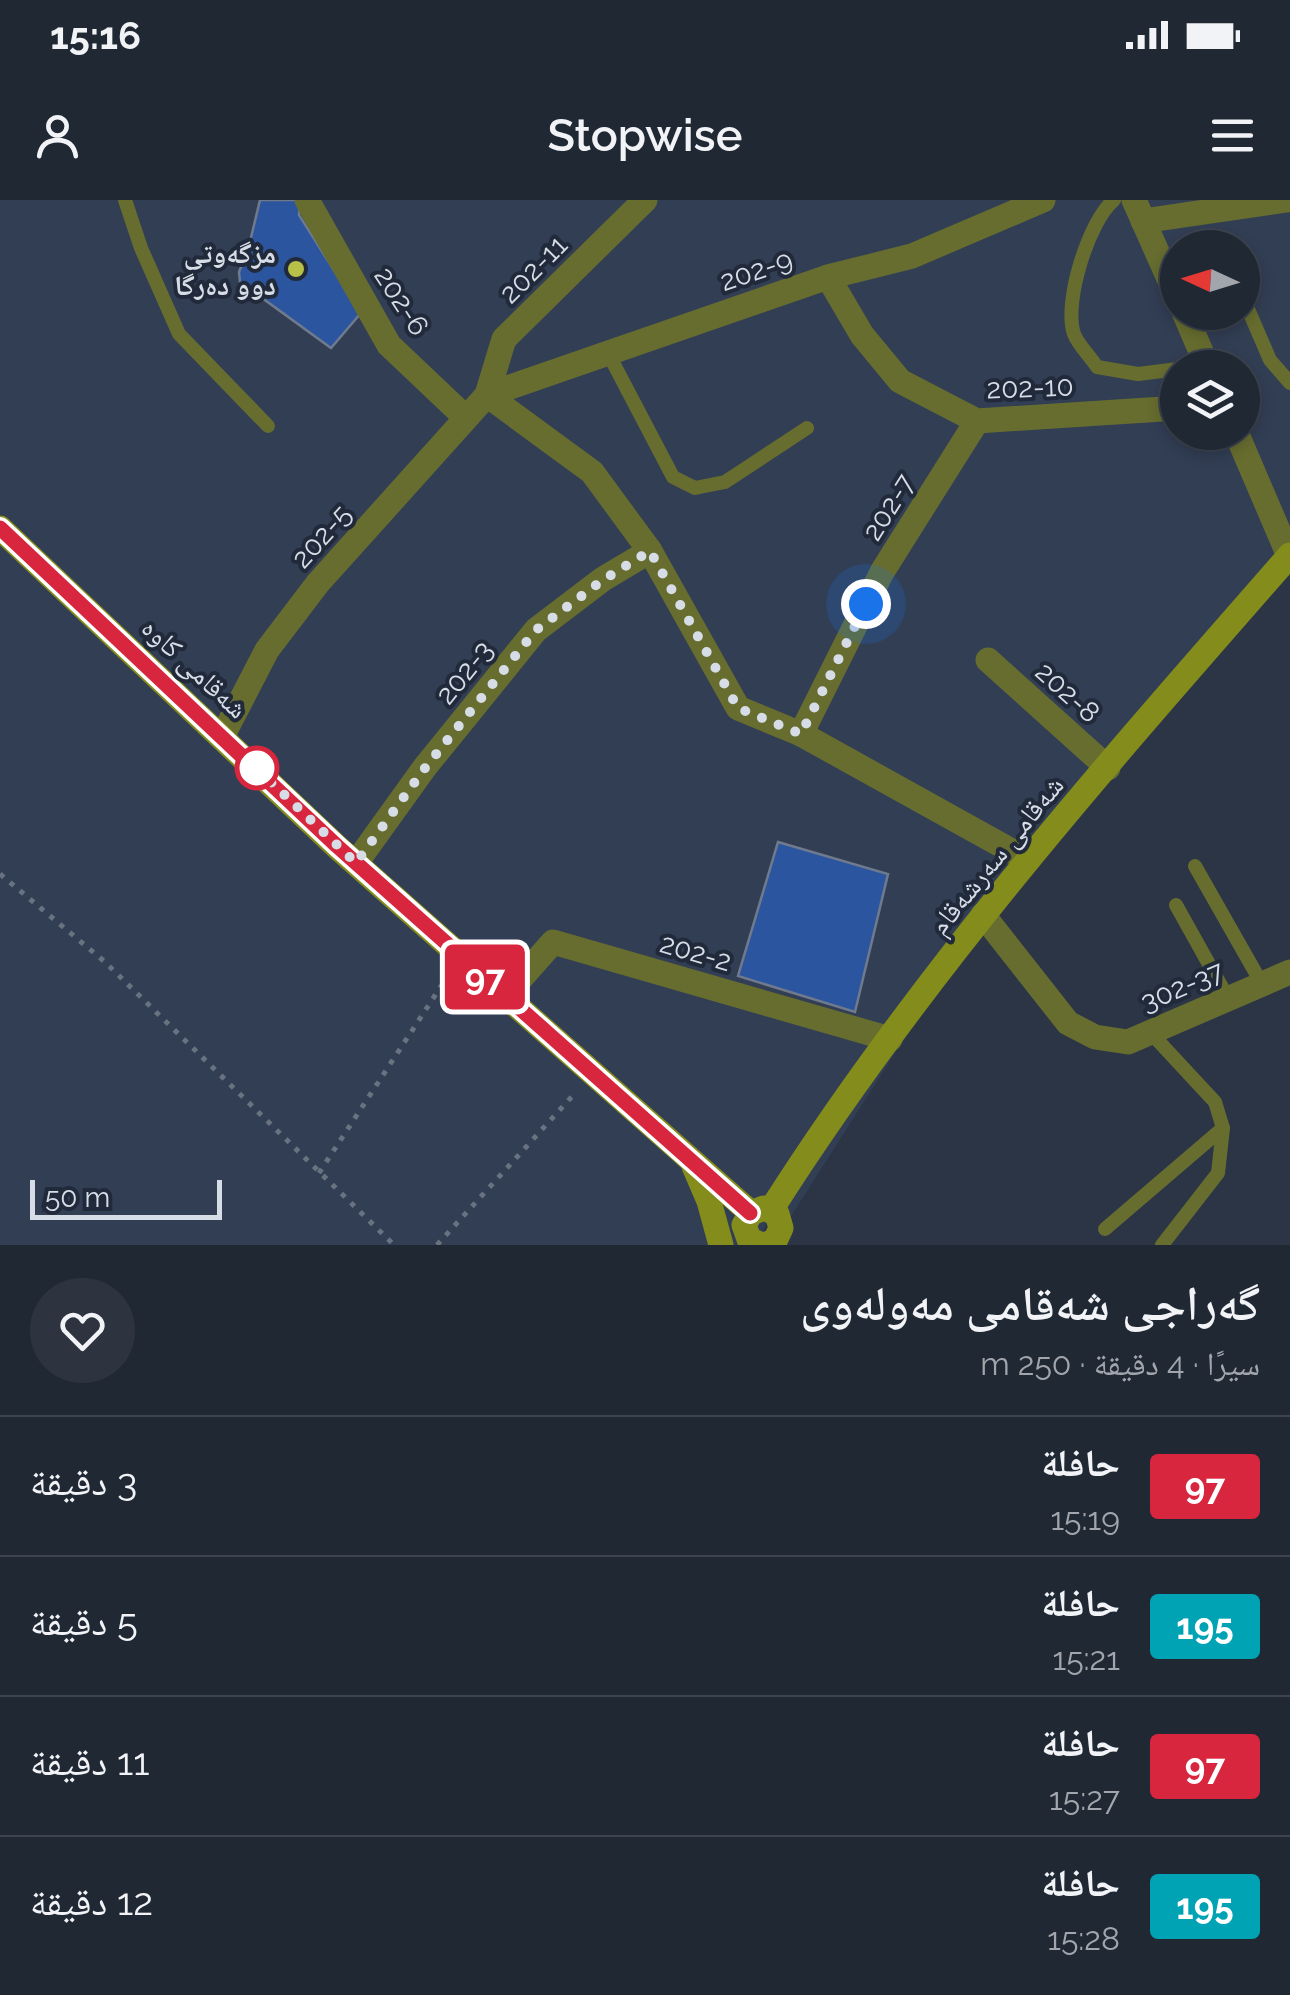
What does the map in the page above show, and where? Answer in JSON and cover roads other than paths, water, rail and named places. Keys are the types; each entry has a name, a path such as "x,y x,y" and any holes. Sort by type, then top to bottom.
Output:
{"main road":[{"name":"شەقامی کاوە","path":"0,528 356,863 690,1157 762,1235"},
{"name":"شەقامی سەرشەقام","path":"762,1235 806,1154 982,915 1290,556"},
{"path":"690,1157 709,1201 720,1245"}],"street":[{"name":"202-6","path":"307,200 389,346 466,418"},
{"name":"202-11","path":"487,394 504,340 645,200"},
{"name":"202-9","path":"487,394 828,277 912,256 1044,200"},
{"path":"1160,259 1138,210 1276,202"},
{"name":"202-10","path":"828,277 862,335 900,381 976,421 1160,409"},
{"name":"202-5","path":"223,735 267,650 318,583 487,394"},
{"path":"487,394 592,472 650,551 738,708 801,734 1028,860"},
{"name":"202-7","path":"801,734 882,572 976,421"},
{"path":"1244,450 1290,556"},
{"name":"202-3","path":"356,863 425,768 536,630 650,551"},
{"name":"202-8","path":"988,660 1108,768"},
{"name":"302-37","path":"982,915 1068,1024 1095,1037 1128,1042 1290,972"},
{"name":"202-2","path":"506,995 553,942 890,1039"}],"lane":[{"path":"125,200 141,248 179,334 268,426"},
{"path":"1114,200 1096,223 1074,277 1074,334 1098,367 1138,374 1160,371"},
{"path":"1257,330 1270,360 1290,382"},
{"path":"608,353 673,477 695,488 725,482 807,428"},
{"path":"1196,866 1262,984"},
{"path":"1176,904 1229,1000"},
{"path":"1150,1032 1215,1102 1223,1128 1218,1173 1162,1245"},
{"path":"1105,1229 1223,1128"}],"place":[{"name":"مزگەوتی دوو دەرگا","path":"296,269"}]}
